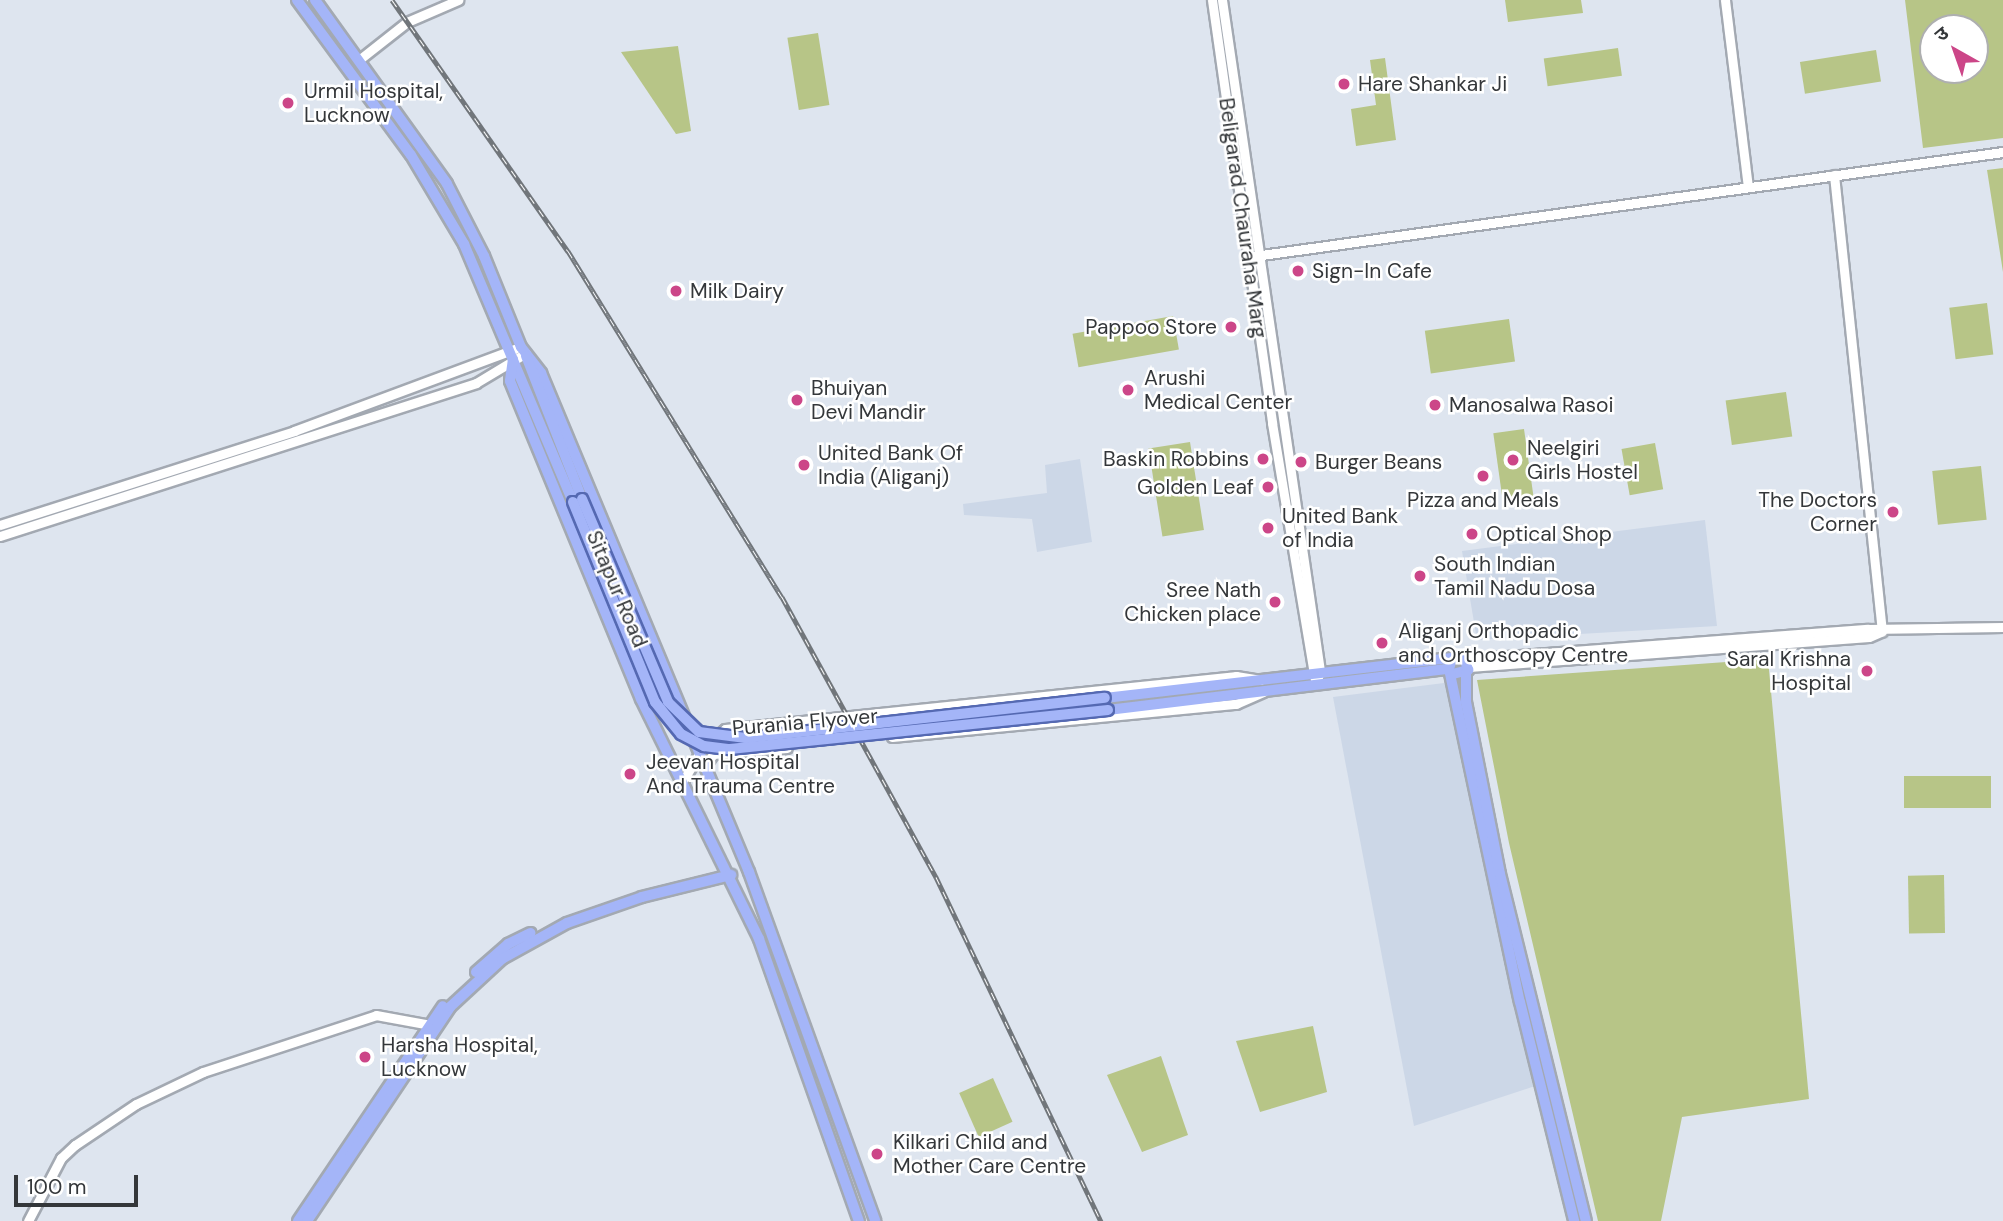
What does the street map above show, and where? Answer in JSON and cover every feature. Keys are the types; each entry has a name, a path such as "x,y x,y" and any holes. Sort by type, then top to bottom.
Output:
{"main road":[{"name":"Sitapur Road","path":"297,0 435,193 517,352 541,373 773,934 874,1221"},
{"name":"Sitapur Road","path":"315,0 360,59 447,184 484,256 517,352 509,371 521,408 641,699 731,875 777,985 859,1221"},
{"name":"Purania Flyover","path":"517,352 655,702 681,734 704,746 730,749 1108,710 1451,667"},
{"name":"Purania Flyover","path":"577,500 668,702 699,732 746,738 1261,680 1316,671 1451,667"},
{"path":"1451,667 1467,666"},
{"path":"1451,667 1467,666"},
{"path":"1467,666 1466,702 1500,874 1586,1221"},
{"path":"1451,667 1489,862 1574,1221"},
{"path":"298,1221 433,1026 471,986 519,948 567,923 642,897 731,875"},
{"path":"307,1221 433,1026"}],"street":[{"path":"360,59 407,22 458,0"},
{"name":"Beligarad Chauraha Marg","path":"1212,0 1316,671 1316,685"},
{"path":"1222,0 1252,256 2003,152"},
{"path":"1725,0 1748,187"},
{"path":"1835,175 1882,631"},
{"path":"0,525 294,431 517,352"},
{"path":"0,536 475,383 517,352"},
{"path":"1467,666 1559,655 1869,637 1882,631 2003,627"},
{"path":"684,779 698,755 725,729 1236,676 1261,680"},
{"path":"706,772 706,759 715,753 1236,704 1263,692"},
{"path":"922,710 925,735"},
{"path":"28,1221 61,1158 136,1104 203,1072 376,1015 433,1026"}],"shaded area":[{"path":"1080,459 1092,542 1037,552 1032,519 964,515 963,504 1047,493 1045,465"},
{"path":"1705,520 1717,626 1477,640 1462,551"},
{"path":"1444,683 1449,689 1535,1086 1414,1126 1333,697"}],"green space":[{"path":"1505,0 1581,0 1583,13 1508,22"},
{"path":"1905,0 2003,0 2003,138 1923,148"},
{"path":"818,33 829,105 799,110 787,38"},
{"path":"678,46 691,131 676,134 621,52"},
{"path":"1618,48 1622,76 1548,86 1544,58"},
{"path":"1876,50 1881,82 1805,94 1800,62"},
{"path":"1385,58 1396,140 1356,146 1351,109 1376,105 1370,60"},
{"path":"2003,168 2003,272 1987,170"},
{"path":"1987,303 1993,355 1956,359 1949,308"},
{"path":"1173,316 1179,349 1078,367 1073,334"},
{"path":"1509,319 1515,362 1431,373 1425,331"},
{"path":"1786,392 1792,437 1732,445 1726,400"},
{"path":"1524,429 1533,496 1503,501 1493,433"},
{"path":"1190,442 1204,530 1162,536 1149,449"},
{"path":"1655,443 1663,489 1630,495 1622,449"},
{"path":"1981,466 1987,520 1938,525 1932,471"},
{"path":"1768,659 1809,1099 1682,1117 1661,1221 1598,1221 1509,843 1477,680"},
{"path":"1904,776 1991,776 1991,808 1904,808"},
{"path":"1944,875 1945,933 1909,934 1908,876"},
{"path":"1313,1026 1327,1092 1260,1112 1236,1041"},
{"path":"1161,1056 1188,1135 1142,1152 1107,1075"},
{"path":"993,1078 1013,1122 979,1137 959,1093"}],"railway":[{"path":"392,0 568,251 782,597 936,877 1101,1221"}],"place":[{"name":"Hare Shankar Ji","path":"1344,84"},
{"name":"Urmil Hospital, Lucknow","path":"288,103"},
{"name":"Sign-In Cafe","path":"1298,271"},
{"name":"Milk Dairy","path":"676,291"},
{"name":"Pappoo Store","path":"1231,327"},
{"name":"Arushi Medical Center","path":"1128,390"},
{"name":"Bhuiyan Devi Mandir","path":"797,400"},
{"name":"Manosalwa Rasoi","path":"1435,405"},
{"name":"Baskin Robbins","path":"1263,459"},
{"name":"Neelgiri Girls Hostel","path":"1513,460"},
{"name":"Burger Beans","path":"1301,462"},
{"name":"United Bank Of India (Aliganj)","path":"804,465"},
{"name":"Pizza and Meals","path":"1483,476"},
{"name":"Golden Leaf","path":"1268,487"},
{"name":"The Doctors Corner","path":"1893,512"},
{"name":"United Bank of India","path":"1268,528"},
{"name":"Optical Shop","path":"1472,534"},
{"name":"South Indian Tamil Nadu Dosa","path":"1420,576"},
{"name":"Sree Nath Chicken place","path":"1275,602"},
{"name":"Aliganj Orthopadic and Orthoscopy Centre","path":"1382,643"},
{"name":"Saral Krishna Hospital","path":"1867,671"},
{"name":"Jeevan Hospital And Trauma Centre","path":"630,774"},
{"name":"Harsha Hospital, Lucknow","path":"365,1057"},
{"name":"Kilkari Child and Mother Care Centre","path":"877,1154"}]}
